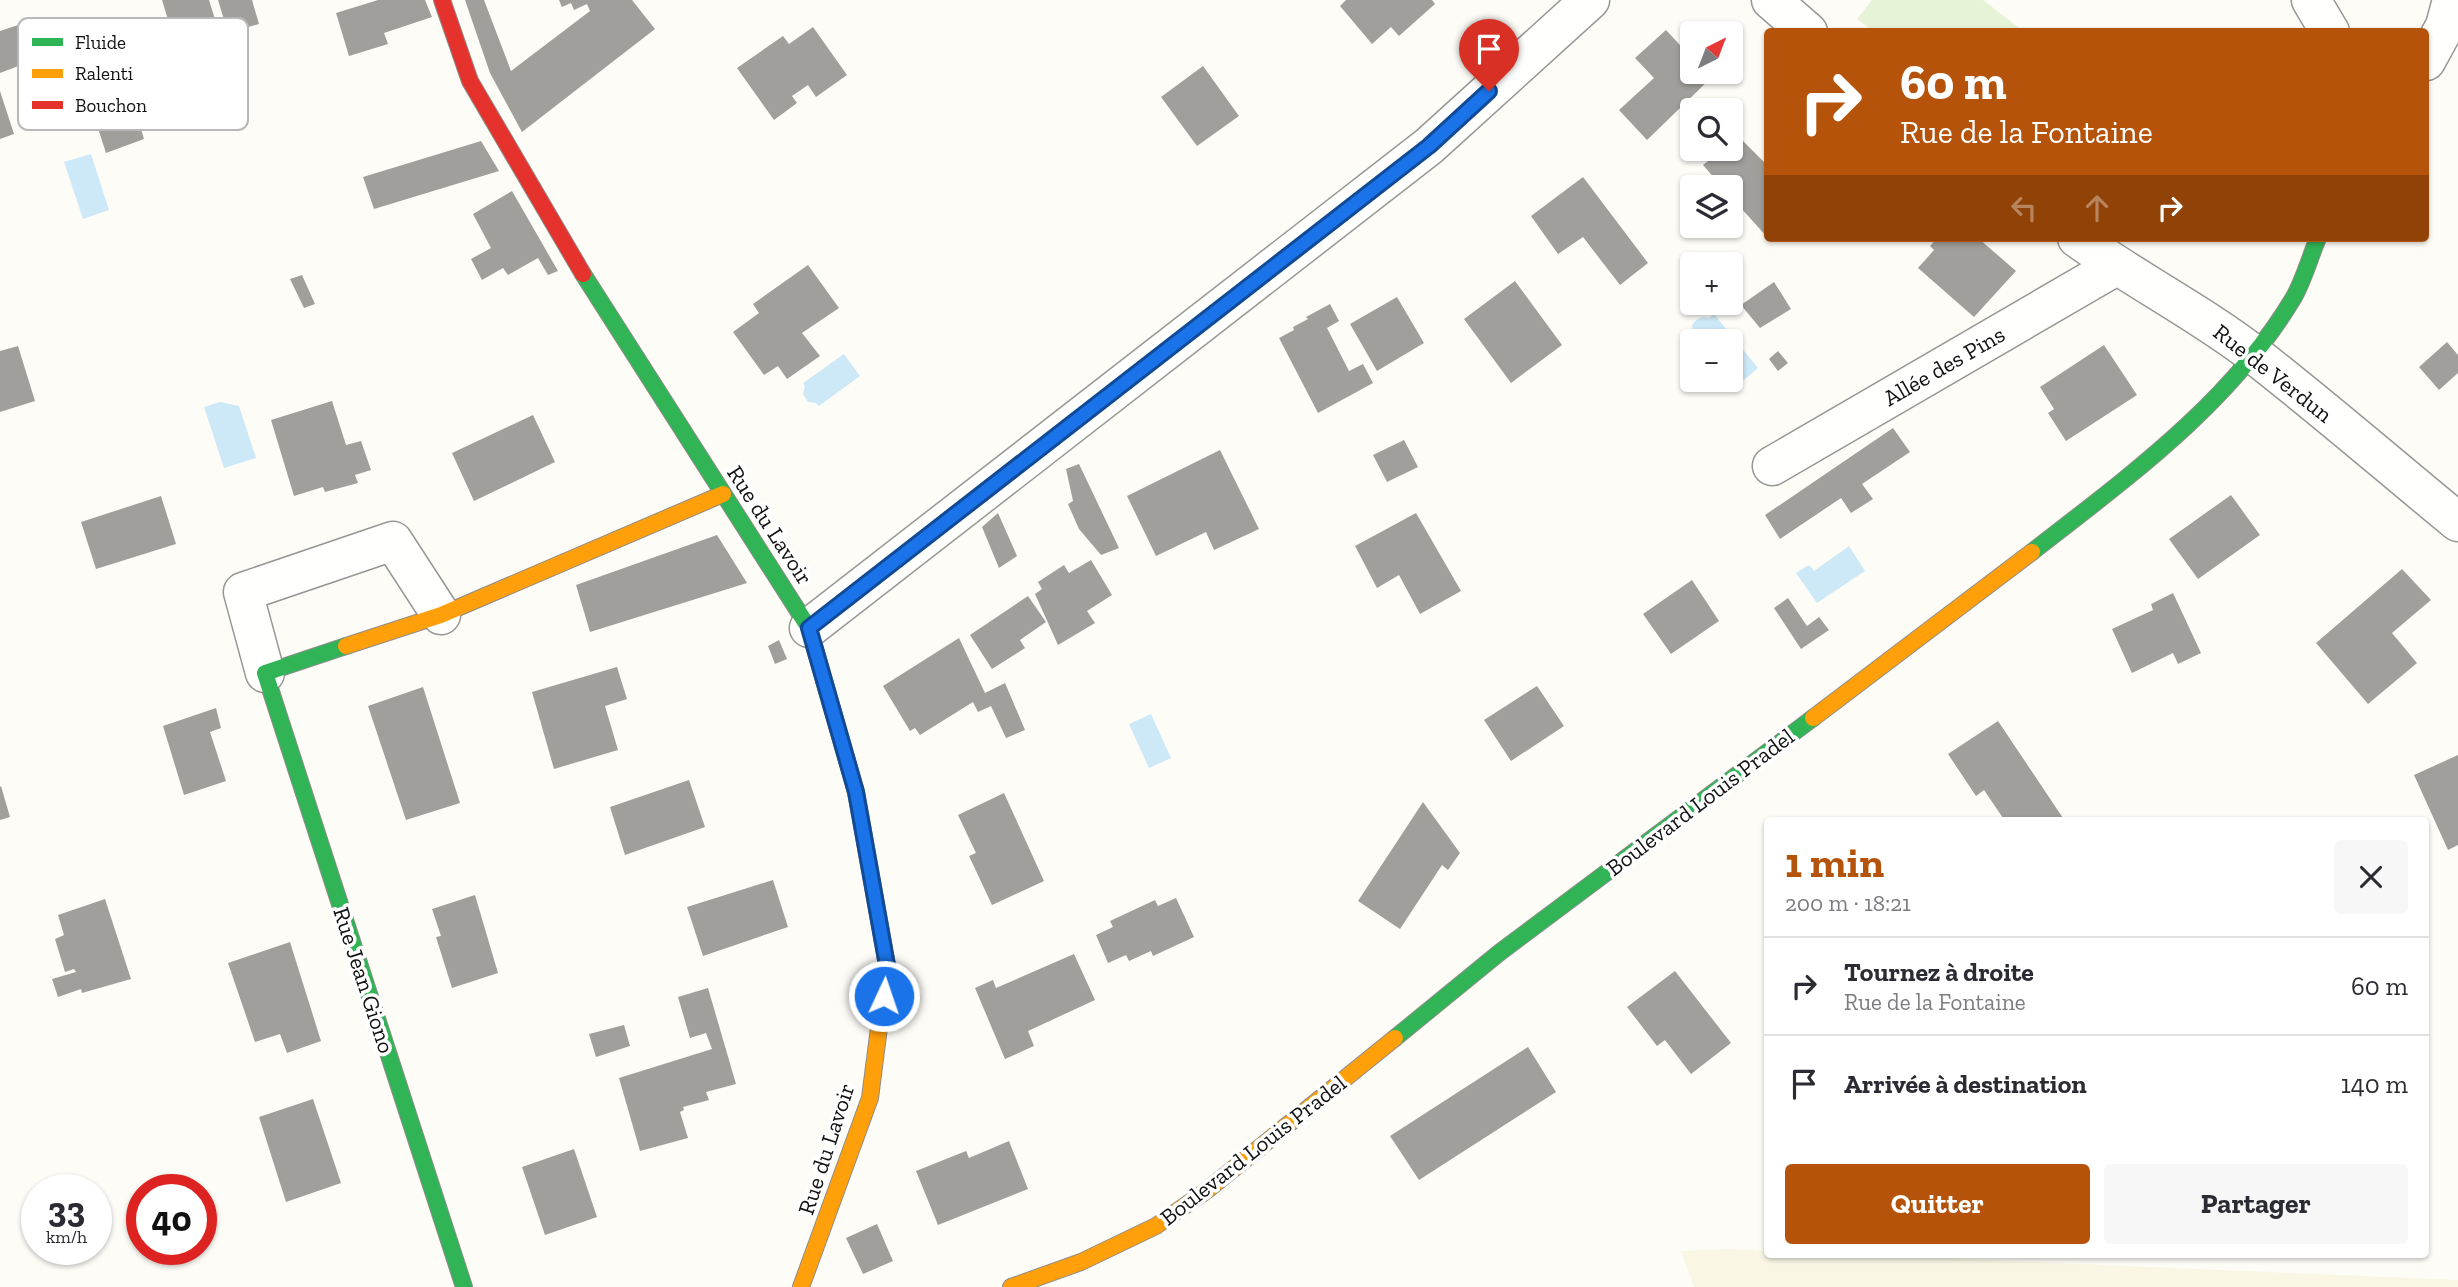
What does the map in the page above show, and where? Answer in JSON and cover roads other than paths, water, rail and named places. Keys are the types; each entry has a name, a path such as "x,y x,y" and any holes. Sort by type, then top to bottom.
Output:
{"street":[{"name":"Rue du Lavoir","path":"442,0 470,81 600,303 809,628 856,792 888,971 870,1098 801,1287"},
{"path":"809,628 1429,146 1590,0"},
{"path":"1771,0 1803,28"},
{"path":"2311,0 2328,28"},
{"path":"2429,55 2445,26 2452,0"},
{"name":"Rue de Verdun","path":"2083,242 2116,266 2194,312 2255,355 2458,522"},
{"name":"Boulevard Louis Pradel","path":"1011,1287 1081,1262 1156,1226 1206,1191 1499,953 1979,594 2145,463 2205,408 2255,355 2295,295 2316,242"},
{"name":"Allée des Pins","path":"1772,466 2116,266"},
{"path":"265,673 441,615 723,494"},
{"name":"Rue Jean Giono","path":"441,615 393,541 243,592 265,673 464,1287"}],"water":[{"path":"91,154 109,210 83,219 64,162"},
{"path":"1715,315 1726,329 1693,329 1692,325 1701,317 1709,318"},
{"path":"1743,350 1758,368 1743,381"},
{"path":"844,354 860,376 819,406 808,402 803,394 803,383"},
{"path":"220,402 239,406 256,458 224,468 204,407"},
{"path":"1849,546 1865,571 1817,603 1796,573 1809,565 1814,571"},
{"path":"1151,714 1171,758 1149,768 1129,724"}]}
